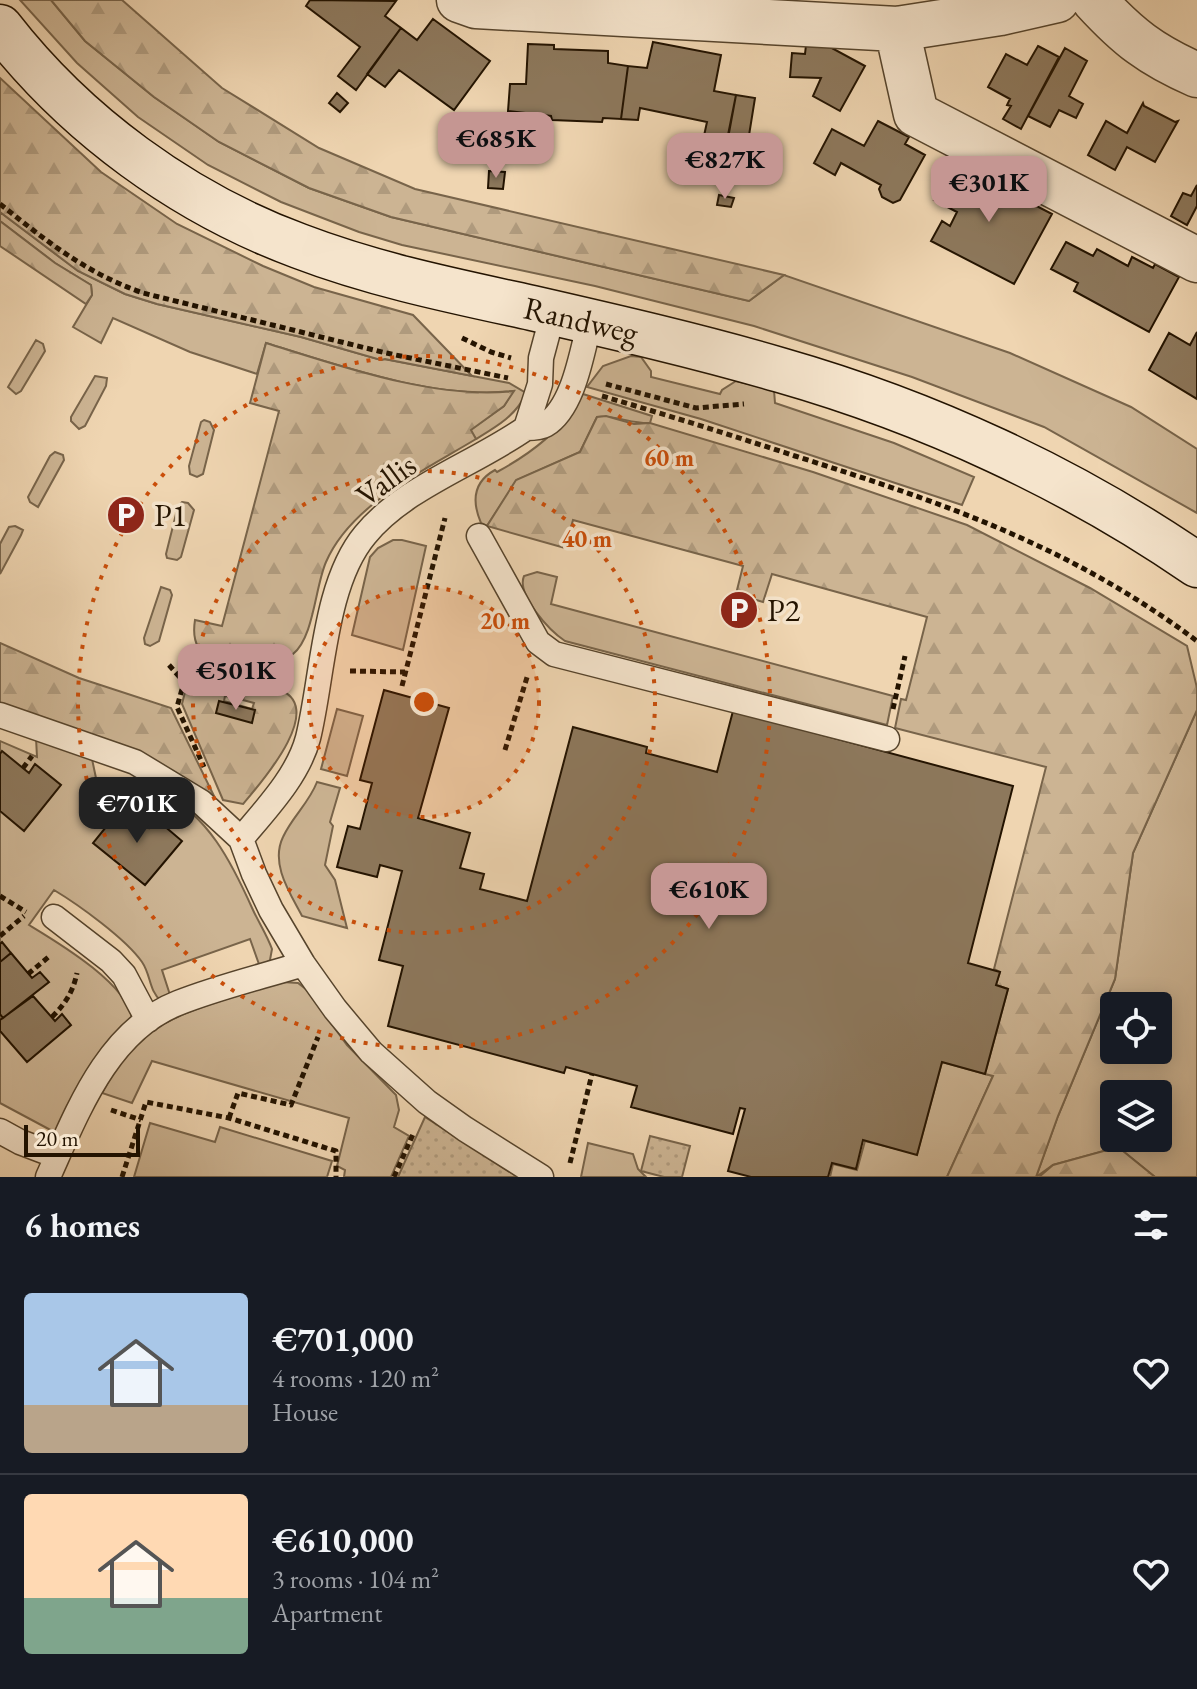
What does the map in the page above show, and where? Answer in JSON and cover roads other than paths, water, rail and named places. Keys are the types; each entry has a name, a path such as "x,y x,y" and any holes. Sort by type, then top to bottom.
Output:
{"main road":[{"path":"459,0 476,6 897,29 985,16 1057,0"},
{"path":"1094,0 1119,27 1160,59 1197,75"},
{"name":"Randweg","path":"0,27 55,88 133,156 201,200 297,246 381,274 571,317 784,371 871,398 976,442 1067,487 1139,527 1197,565"},
{"path":"897,29 916,114 1197,260"}],"lane":[{"name":"Vallis","path":"241,839 296,767 307,740 346,565 364,536 410,497 526,428 543,426 573,389 571,317"},
{"path":"526,428 540,384 541,358 571,317"},
{"path":"479,536 538,642 554,654 887,739"},
{"path":"0,715 135,762 201,802 241,839 271,910 303,964 371,1052 427,1102 541,1177"},
{"path":"54,917 111,961 124,975 148,1020"},
{"path":"0,1131 52,1166 86,1096 115,1050 148,1020 176,1003 303,964"}],"place":[{"name":"P1","path":"126,515"},
{"name":"P2","path":"739,610"}]}
